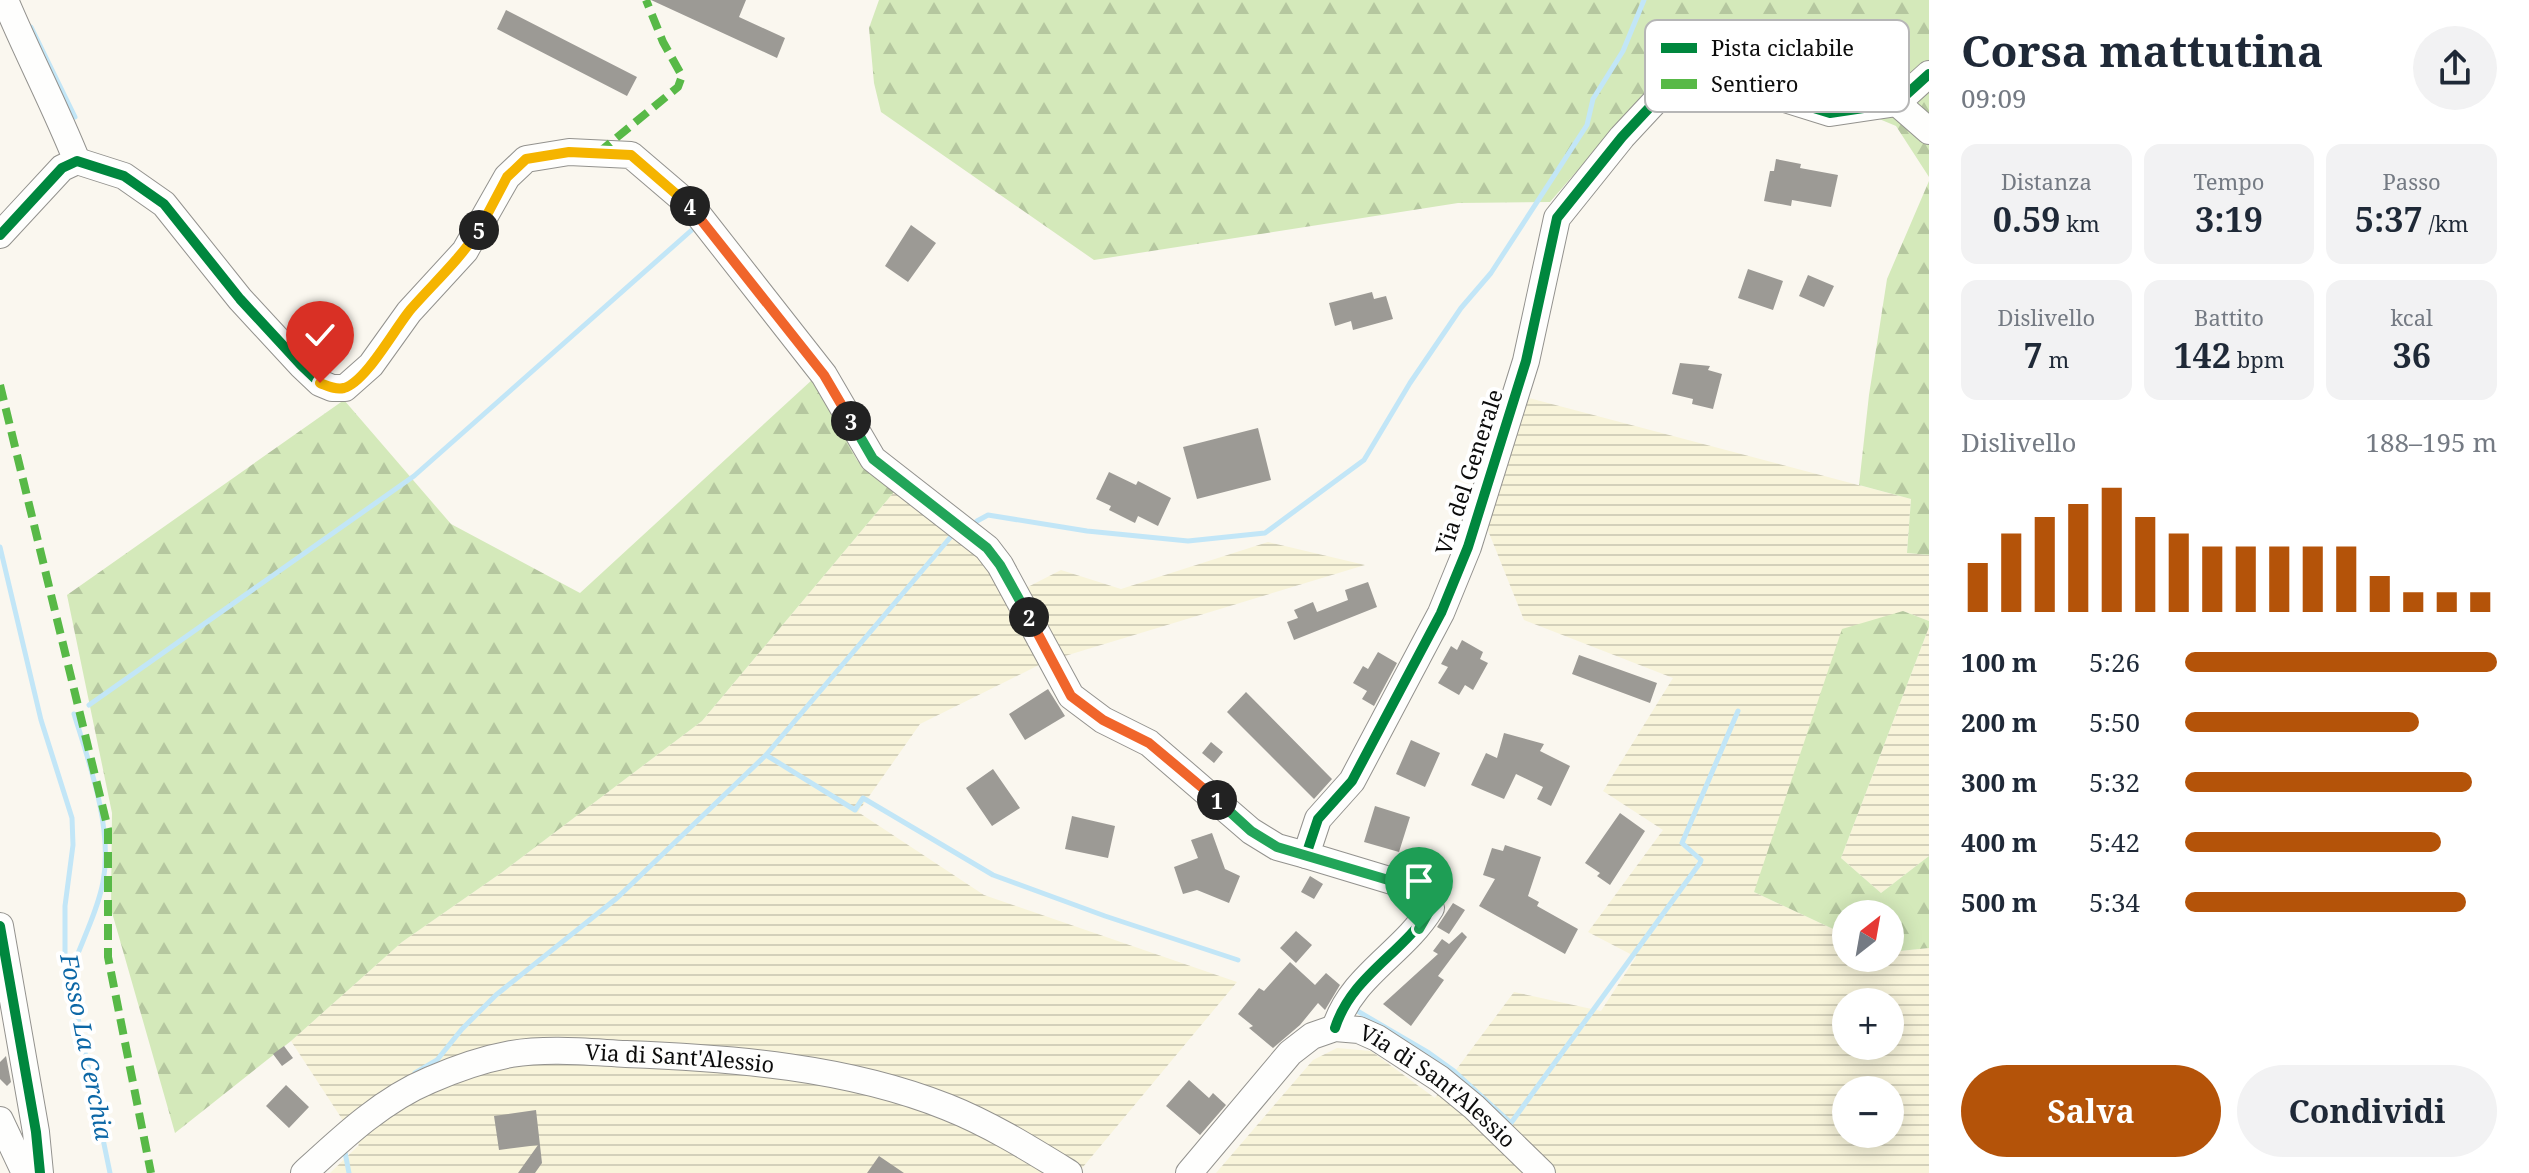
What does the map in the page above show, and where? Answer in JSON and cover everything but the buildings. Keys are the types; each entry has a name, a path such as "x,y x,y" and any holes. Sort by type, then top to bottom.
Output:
{"street":[{"path":"5,0 55,105 77,161"},
{"path":"1909,92 1929,74"},
{"name":"Via del Generale","path":"1306,855 1318,819 1352,781 1441,613 1468,547 1526,361 1557,218 1645,112"},
{"path":"1907,112 1929,131"},
{"path":"0,235 62,168 77,161 124,176 164,204 240,299 301,365 320,383 332,388 345,388 371,365 409,312 465,251 507,177 526,159 569,152 631,155 693,208 824,375 873,459 987,548 1000,565 1071,696 1103,720 1149,743 1251,831 1277,847 1412,887 1431,908 1419,929 1360,983 1340,1012 1335,1028"},
{"path":"0,926 34,1119 40,1173"},
{"name":"Via di Sant'Alessio","path":"1189,1173 1290,1053 1312,1036 1335,1028 1359,1030 1377,1038 1440,1079 1474,1107 1542,1173"},
{"name":"Via di Sant'Alessio","path":"304,1173 389,1102 429,1080 509,1055 551,1050 664,1055 791,1068 874,1084 947,1107 1016,1141 1069,1173"},
{"path":"0,1120 25,1173"}],"shaded area":[{"path":"1529,398 1911,499 1907,553 1929,555 1929,621 1903,611 1754,892 1832,928 1832,972 1904,972 1904,951 1929,948 1929,1173 1216,1173 1313,1060 1337,1048 1371,1051 1435,1098 1514,992 1601,1011 1636,957 1588,932 1663,830 1603,791 1673,678 1524,620 1485,523"},
{"path":"894,492 982,556 1008,597 1061,570 1121,589 1268,542 1365,565 1045,662 920,724 858,812 984,895 1237,982 1078,1173 330,1173 359,1145 291,1041 402,942 501,873 702,721"},
{"path":"1929,627 1929,856 1881,893 1841,858"}],"green space":[{"path":"879,0 1929,0 1929,177 1896,126 1862,112 1909,112 1909,20 1645,20 1645,92 1550,202 1458,203 1094,260 881,112 874,83 869,28"},
{"path":"1929,181 1929,555 1907,553 1911,499 1859,485 1887,279"},
{"path":"813,379 857,460 894,492 702,721 501,873 402,942 291,1041 175,1133 111,909 112,813 67,595 344,400 451,524 580,593"},
{"path":"1903,611 1929,621 1841,858 1881,893 1929,856 1929,948 1904,951 1904,900 1832,900 1832,928 1754,892 1842,629"}],"waterway":[{"path":"977,521 988,515 1087,531 1188,541 1265,533 1364,460 1410,383 1461,308 1491,273 1587,125 1593,99 1623,51 1644,0"},
{"path":"31,27 75,117"},
{"path":"89,705 414,476 694,228"},
{"path":"415,1073 437,1060 496,995 617,898 766,755 954,533"},
{"name":"Fosso La Cerchia","path":"0,547 41,720 72,818 73,845 65,906 65,955 110,1173"},
{"path":"1354,1009 1454,1071 1511,1123 1700,863 1701,860 1682,843 1738,711"},
{"path":"70,975 97,906 105,862 98,797 74,714"},
{"path":"766,755 855,810 863,798 993,875 1238,960"},
{"path":"344,1147 349,1173"}],"marked path":[{"path":"598,153 678,87 682,76 663,42 646,0"},
{"path":"0,385 108,829 108,957 151,1173"}],"cycle path":[{"path":"1909,92 1929,74"},
{"path":"1335,1028 1353,993 1407,939 1431,908 1412,887 1306,855 1318,819 1352,781 1441,613 1468,547 1526,361 1557,218 1645,112"},
{"path":"1827,112 1837,112"},
{"path":"0,235 62,168 77,161 124,176 164,204 240,299 301,365 320,383 332,388 345,388 371,365 409,312 465,251 507,177 526,159 569,152 631,155 693,208 824,375 873,459 987,548 1000,565 1071,696 1103,720 1149,743 1251,831 1277,847 1306,855"},
{"path":"0,926 36,1132 40,1173"}],"route":[{"path":"320,383 332,388 345,388 371,365 409,312 465,251 507,177 526,159 569,152 631,155 693,208 824,375 873,459 987,548 1000,565 1071,696 1103,720 1149,743 1251,831 1277,847 1412,887 1431,908 1419,929"}]}
